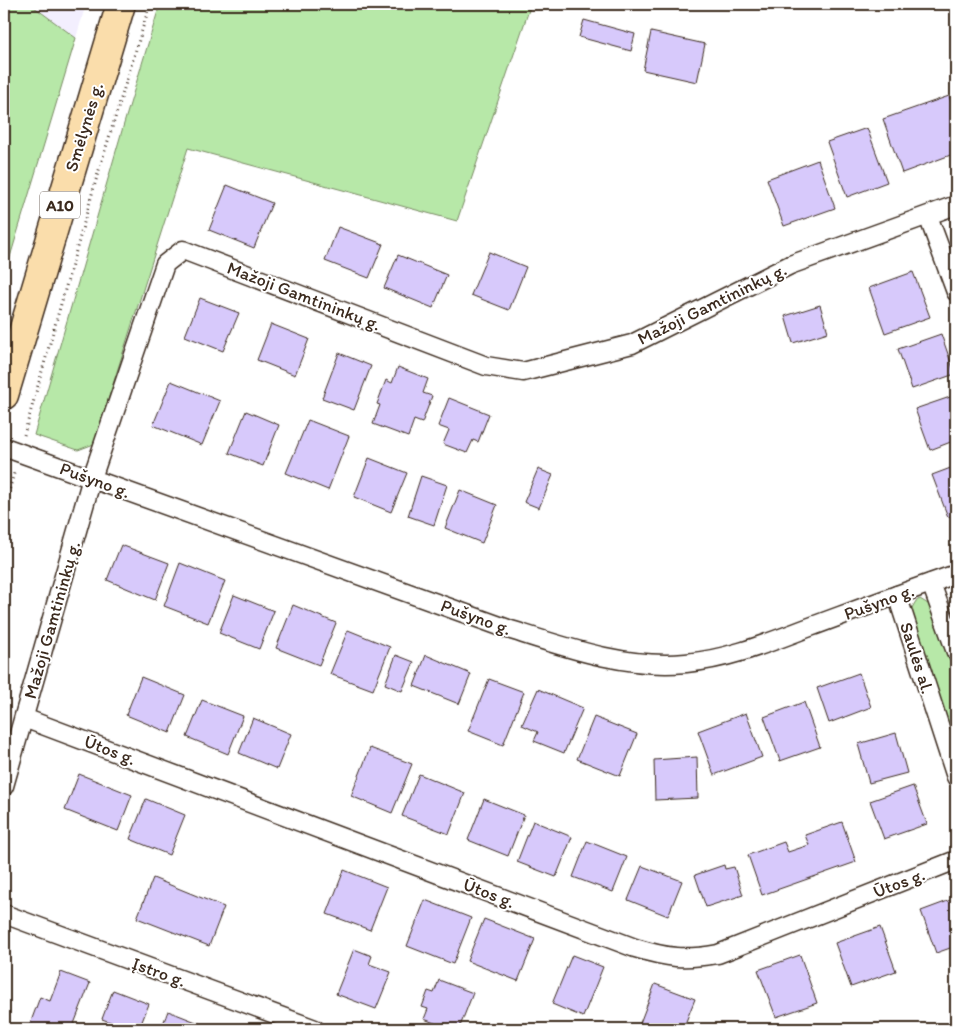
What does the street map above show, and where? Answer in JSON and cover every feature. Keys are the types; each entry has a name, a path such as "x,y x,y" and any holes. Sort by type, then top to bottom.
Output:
{"highway":[{"name":"Smėlynės g.","path":"4,395 121,4"}],"street":[{"name":"Mažoji Gamtininkų g.","path":"4,786 92,478 165,264 183,250 486,366 523,372 632,344 790,265 956,205"},
{"path":"928,216 956,292"},
{"name":"Pušyno g.","path":"12,450 508,630 588,653 624,660 660,664 686,664 722,658 744,652 956,574"},
{"path":"931,582 956,652"},
{"name":"Saulės al.","path":"896,595 956,777"},
{"name":"Ūtos g.","path":"24,718 659,956 680,959 718,954 956,860"},
{"name":"Įstro g.","path":"4,914 315,1029"}],"path":[{"path":"4,508 12,450 150,4"}],"shaded area":[{"path":"30,4 86,4 76,38"}],"green space":[{"path":"4,4 30,4 76,38 4,277"},
{"path":"160,4 531,4 457,221 188,148 94,444 78,450 34,435"},
{"path":"920,599 933,607 956,669 956,750 909,613 916,601"}],"building":[{"path":"584,20 635,34 631,51 579,37"},
{"path":"651,32 705,44 697,82 643,70"},
{"path":"949,96 956,115 956,153 902,173 883,119"},
{"path":"867,128 887,182 847,197 827,142"},
{"path":"818,160 835,208 784,226 767,179"},
{"path":"227,185 272,203 254,248 209,230"},
{"path":"338,227 383,244 369,278 325,261"},
{"path":"489,252 526,267 509,310 471,295"},
{"path":"398,255 447,275 433,308 384,288"},
{"path":"913,272 930,317 885,333 869,288"},
{"path":"200,298 239,313 223,351 185,336"},
{"path":"820,305 828,332 793,343 785,316"},
{"path":"271,324 309,339 295,375 257,360"},
{"path":"941,334 955,374 912,389 898,349"},
{"path":"339,353 371,366 354,410 322,398"},
{"path":"398,367 428,379 423,393 432,396 422,423 414,420 408,437 373,424 380,405 377,404 386,380 392,383"},
{"path":"171,381 220,401 202,445 153,425"},
{"path":"956,395 956,440 930,450 915,409"},
{"path":"449,398 489,414 478,442 473,440 467,453 443,444 449,430 438,426"},
{"path":"246,411 279,425 263,466 229,453"},
{"path":"308,420 349,436 328,490 286,473"},
{"path":"369,458 407,473 391,512 354,497"},
{"path":"956,466 956,514 948,517 932,475"},
{"path":"538,469 553,475 539,508 524,502"},
{"path":"421,476 447,485 434,525 408,516"},
{"path":"460,490 497,505 482,543 445,528"},
{"path":"121,545 169,563 155,600 107,580"},
{"path":"180,563 225,581 208,623 164,606"},
{"path":"234,595 274,611 259,649 219,633"},
{"path":"293,605 336,623 319,665 276,648"},
{"path":"348,630 390,647 373,690 330,674"},
{"path":"396,655 414,662 402,691 385,684"},
{"path":"426,655 471,674 459,704 414,686"},
{"path":"859,673 871,707 829,723 817,688"},
{"path":"141,677 185,695 170,733 126,715"},
{"path":"489,679 524,692 503,745 468,731"},
{"path":"538,689 583,708 564,753 534,741 538,732 522,725"},
{"path":"202,700 243,716 228,754 187,737"},
{"path":"804,702 820,747 780,761 764,717"},
{"path":"746,713 762,757 714,775 698,731"},
{"path":"594,717 637,734 620,776 577,759"},
{"path":"253,718 291,734 277,769 239,753"},
{"path":"896,733 907,773 869,783 858,744"},
{"path":"370,748 412,764 392,813 351,796"},
{"path":"697,757 698,798 655,800 654,760"},
{"path":"79,774 132,795 118,831 65,810"},
{"path":"419,774 465,793 449,834 402,816"},
{"path":"913,786 927,824 884,839 870,801"},
{"path":"146,799 185,815 169,855 130,839"},
{"path":"484,799 524,815 508,856 468,840"},
{"path":"533,821 572,837 556,877 517,862"},
{"path":"842,822 856,862 762,895 748,855 784,842 788,852 809,845 805,835"},
{"path":"587,841 627,857 613,892 573,877"},
{"path":"724,865 725,869 734,867 743,895 706,907 695,875"},
{"path":"642,866 682,881 668,916 628,900"},
{"path":"344,870 387,887 370,930 327,914"},
{"path":"153,878 224,907 209,946 137,918"},
{"path":"956,898 956,946 936,953 921,911"},
{"path":"425,900 471,918 453,964 407,946"},
{"path":"484,919 535,939 518,981 467,961"},
{"path":"880,927 896,971 851,987 835,943"},
{"path":"354,949 372,956 369,964 391,972 376,1009 336,994"},
{"path":"572,955 603,967 583,1017 552,1004"},
{"path":"800,955 817,1003 776,1017 758,970"},
{"path":"61,972 90,983 72,1029 45,1029 30,1024 40,997 50,1001"},
{"path":"439,980 473,993 459,1029 450,1029 424,1019 428,1009 422,1007 428,991 434,993"},
{"path":"655,984 695,999 683,1029 654,1029 640,1023"},
{"path":"113,990 149,1004 139,1029 129,1029 102,1019"},
{"path":"168,1011 214,1029 161,1029"}]}
